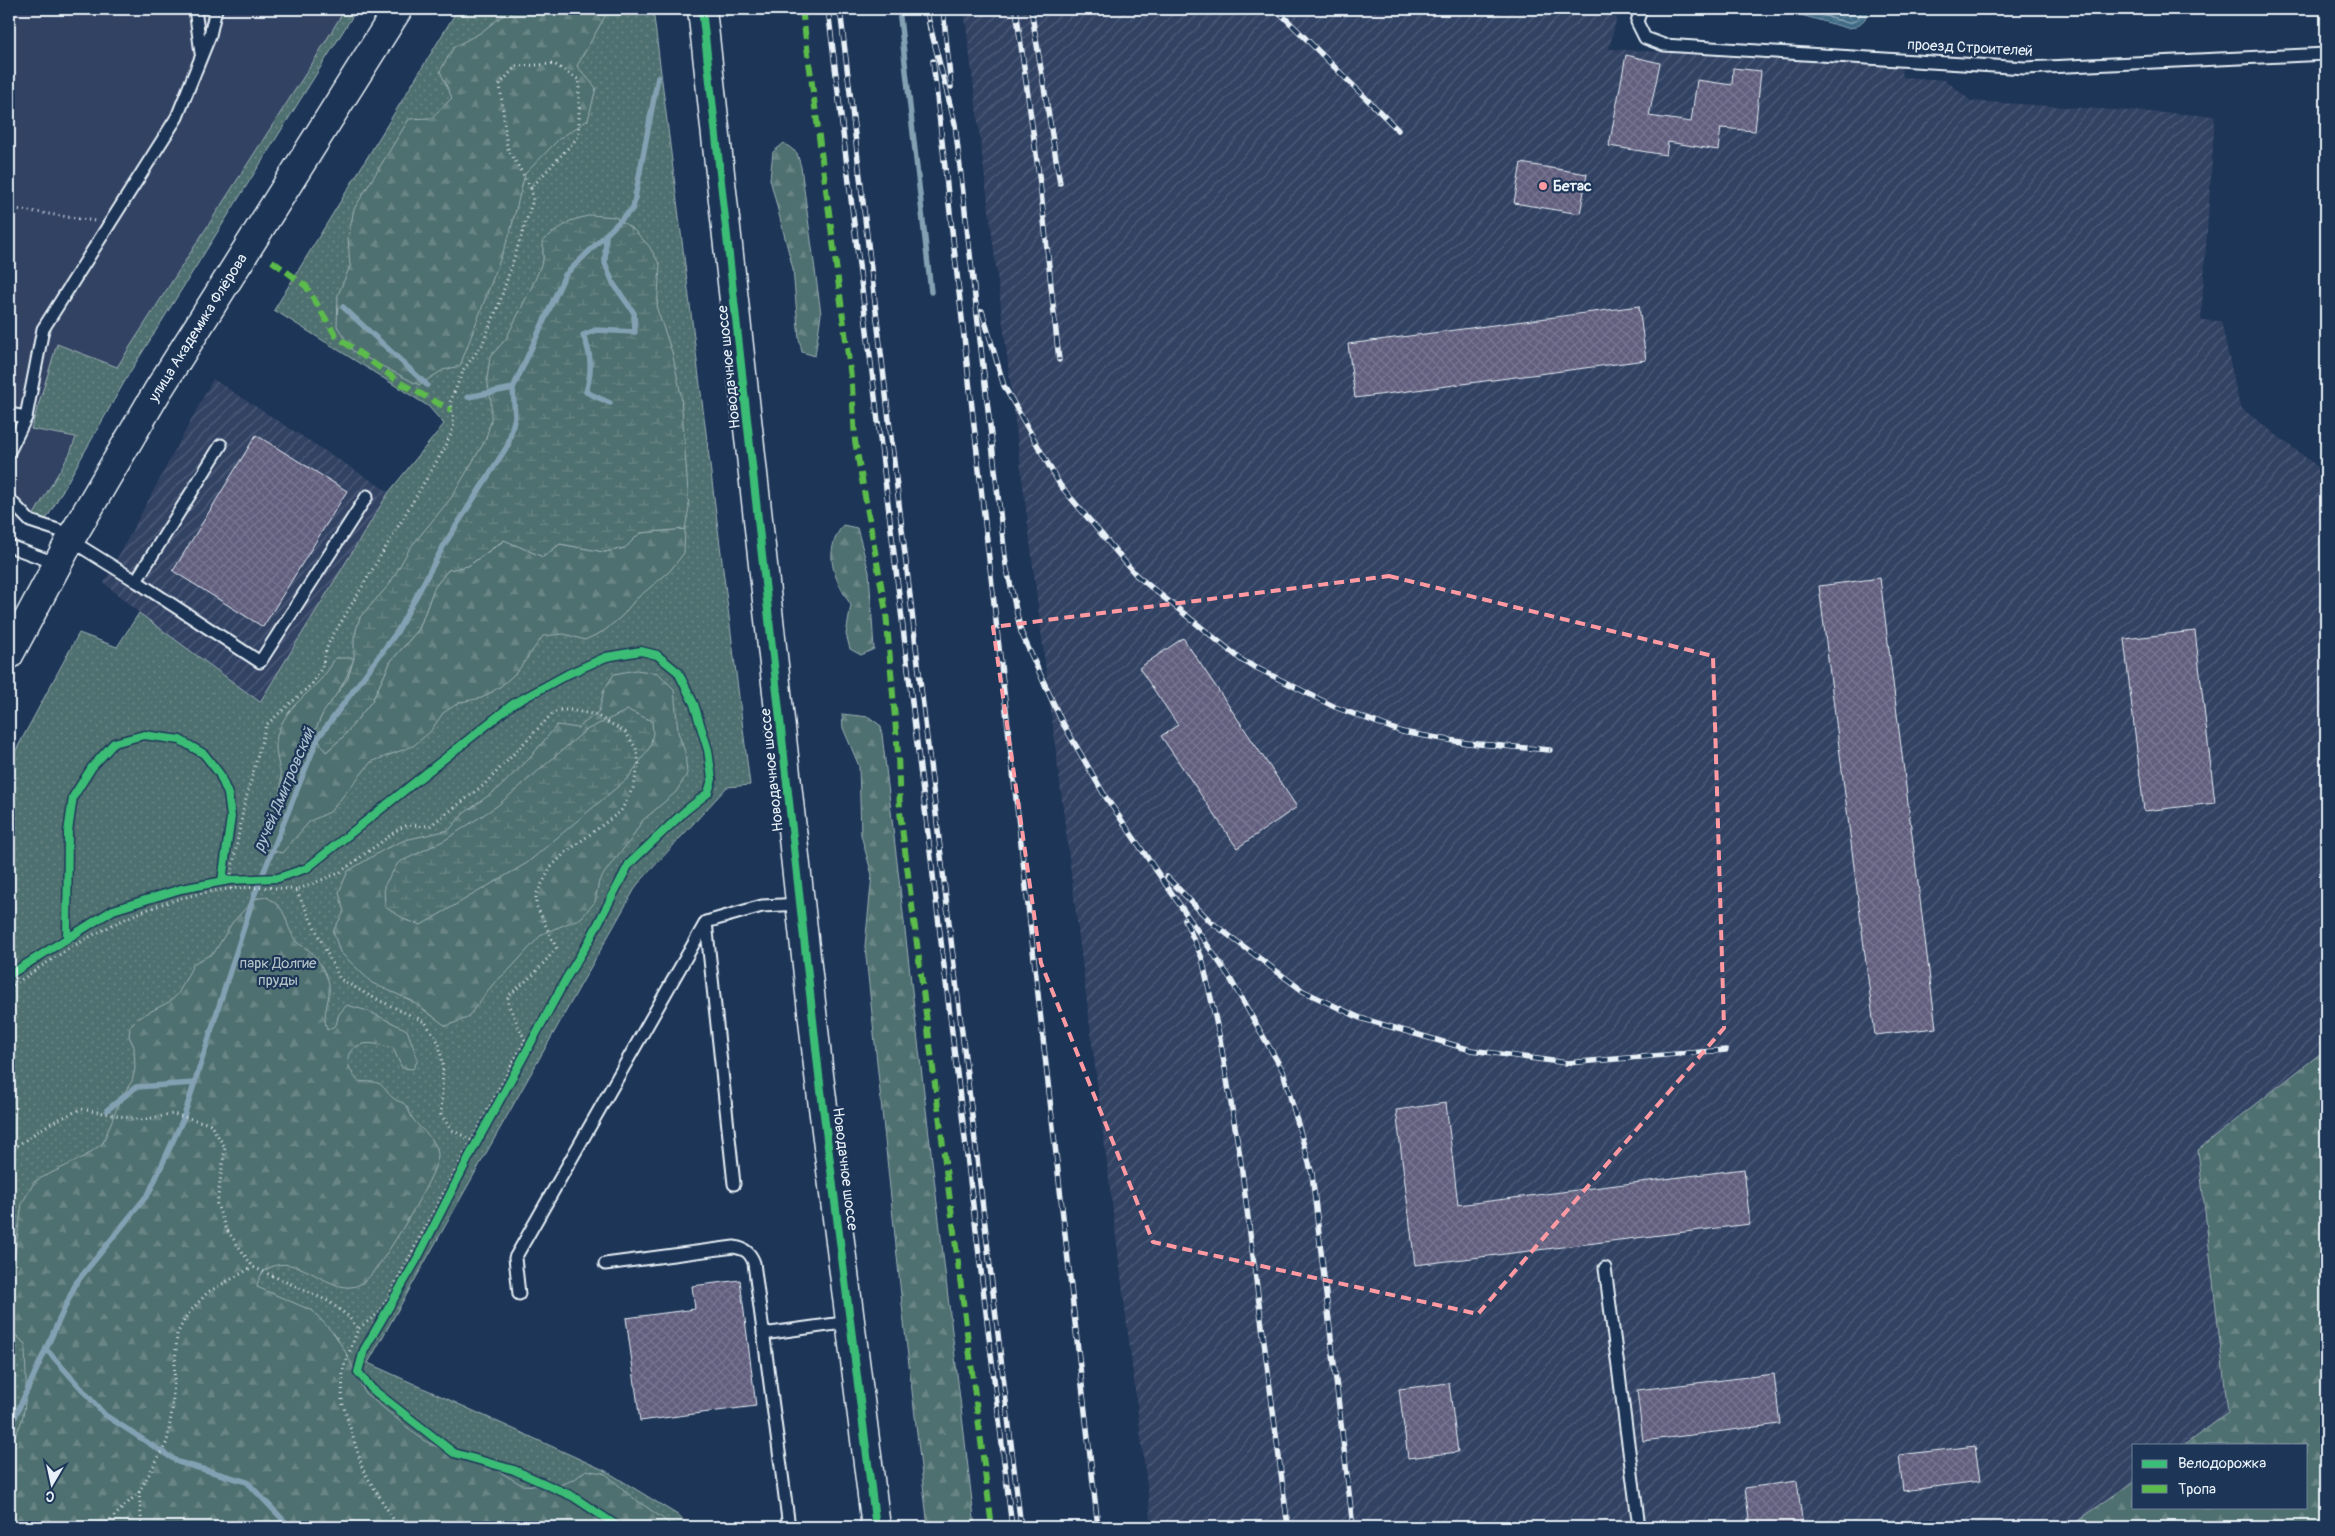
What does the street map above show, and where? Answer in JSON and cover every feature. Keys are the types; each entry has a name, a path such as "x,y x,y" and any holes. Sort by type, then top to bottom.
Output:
{"street":[{"name":"улица Академика Флёрова","path":"9,655 72,538 158,392 398,9"},
{"name":"Новодачное шоссе","path":"702,9 801,904 876,1527"}],"lane":[{"path":"195,9 201,55"},
{"path":"9,452 26,417 43,329 177,117 210,35 216,9"},
{"name":"проезд Строителей","path":"1641,9 1637,22 1645,38 1664,45 2025,68 2326,54"},
{"path":"9,414 26,417"},
{"path":"136,580 221,445"},
{"path":"9,499 30,521 72,538 260,662 367,496"},
{"path":"10,549 58,564"},
{"path":"519,1294 515,1258 706,922 762,906 801,904"},
{"path":"706,922 734,1184"},
{"path":"605,1264 734,1247 743,1249 751,1255 754,1263 789,1527"},
{"path":"1605,1268 1639,1527"},
{"path":"763,1334 850,1322"}],"path":[{"path":"226,880 266,725 312,684 322,667 328,644 446,446 454,425 450,402 464,369 482,345 499,304 533,200 531,188 507,147 500,84 516,66 554,64 579,80 579,136 531,188"},
{"path":"9,208 97,221"},
{"path":"248,883 296,890 340,874 400,828 408,825 430,826 484,785 553,713 560,710 596,715 625,732 636,748 639,763 633,788 621,811 565,853 551,867 536,895 536,905 556,950 508,996 508,1004 525,1040 380,1312 358,1329 343,1370 342,1401 363,1470 398,1527"},
{"path":"230,835 226,880 231,889"},
{"path":"164,894 226,880 239,879"},
{"path":"9,988 63,950 121,919 185,896 231,889 257,879"},
{"path":"296,890 340,979 424,1022 439,1043 442,1060 441,1115 452,1130 471,1140"},
{"path":"379,1326 417,1259 468,1157 535,1036"},
{"path":"9,1158 14,1147 49,1124 81,1109 142,1120 174,1114 210,1124 225,1147 217,1204 225,1227 253,1267 328,1302 348,1316 358,1329"},
{"path":"103,1527 139,1492 167,1442 172,1412 177,1334 187,1314 208,1292 253,1267"},
{"path":"139,1492 142,1527"}],"highlighted area":[{"path":"1389,576 1713,656 1724,1028 1478,1314 1153,1242 1041,963 993,627"}],"shaded area":[{"path":"9,9 345,9 315,59 117,367 33,516 9,529"},
{"path":"964,9 1619,9 1609,49 1901,66 1903,77 1945,80 1971,101 2215,116 2201,320 2221,321 2240,407 2326,473 2326,1049 2198,1150 2228,1413 2185,1444 2132,1444 2132,1482 2069,1527 1152,1527"},
{"path":"213,379 389,492 260,702 139,613 104,583"}],"green space":[{"path":"345,9 357,9 130,372 43,525 33,516 70,453 76,437 31,429 57,344 117,367 315,59"},
{"name":"парк Долгие пруды","path":"458,9 653,9 750,785 727,787 637,885 368,1363 606,1471 681,1517 687,1527 9,1527 9,763 79,633 117,647 139,613 260,702 389,492 444,424 428,406 274,310"},
{"path":"523,9 609,9 577,66 596,88 588,120 559,139 525,174 510,233 460,366 443,370 419,385 353,351 337,326 338,295 350,266 348,238 354,209 409,119 431,118 452,98 440,71 454,47 480,33 502,16"},
{"path":"784,143 797,153 801,167 821,314 815,356 802,352 799,339 793,269 770,179 773,152"},
{"path":"591,215 615,217 634,230 649,246 660,265 657,309 672,352 681,395 689,507 685,529 640,533 625,548 604,552 560,544 543,557 504,540 468,566 448,570 434,588 419,629 391,661 372,701 343,737 326,752 314,733 323,713 348,678 354,658 354,637 360,617 389,585 410,548 451,498 485,441 491,421 491,401 487,379 490,357 506,339 535,280 543,260 543,240 570,221"},
{"path":"843,525 857,528 869,572 874,649 861,655 850,649 846,634 851,605 835,576 833,566 833,546"},
{"path":"685,529 684,553 669,572 636,599 622,616 604,631 585,640 564,634 543,636 517,672 501,686 482,698 460,702 443,713 430,732 413,746 371,762 330,812 310,821 282,853 261,848 263,825 277,802 280,793 281,779 276,741 282,723 288,714 330,668 335,658 354,658 346,678 314,733 326,752 343,737 372,701 391,661 419,629 434,588 448,570 468,566 505,540 543,557 560,544 605,552 625,548 640,533"},
{"path":"636,670 658,673 674,689 678,732 685,752 687,774 676,792 642,821 630,841 613,861 599,881 595,902 581,918 542,934 510,969 494,983 467,1018 446,1026 410,1000 372,983 340,952 333,931 344,912 339,892 348,871 385,849 405,840 449,830 463,814 499,788 529,759 557,725 578,728 599,711 604,690 614,674"},
{"path":"628,710 652,721 653,733 650,747 628,778 527,863 421,925 406,920 385,907 384,886 398,863 445,840 497,806 586,730"},
{"path":"842,714 869,717 881,726 975,1527 928,1527 903,1314 865,946 872,875 861,835 859,766 843,728"},
{"path":"266,897 283,911 296,941 312,953 326,976 329,984 325,1018 327,1030 336,1025 339,1014 347,1005 368,1011 407,1030 418,1060 413,1069 402,1068 393,1048 372,1044 364,1044 354,1048 348,1056 349,1066 358,1081 380,1084 394,1099 405,1104 416,1123 432,1140 438,1156 429,1181 408,1220 384,1257 366,1280 355,1286 344,1287 296,1266 283,1264 271,1267 265,1271 257,1287 313,1311 335,1335 346,1353 365,1393 423,1440 464,1460 495,1469 522,1485 556,1487 575,1479 586,1470 606,1474 632,1497 675,1527 9,1527 9,1443 21,1422 26,1396 25,1344 9,1328 9,1269 14,1260 22,1203 35,1181 84,1157 103,1143 120,1100 132,1081 135,1069 134,1047 129,1036 130,1026 138,1018 169,1002 178,994 194,963 214,953 232,923 254,899"},
{"path":"2326,1049 2326,1527 2069,1527 2132,1482 2132,1508 2308,1508 2308,1444 2185,1444 2228,1413 2198,1150"}],"water":[{"path":"1797,9 1867,9 1865,19 1856,27 1847,28 1801,15"}],"building":[{"path":"1626,55 1660,63 1649,116 1691,122 1697,80 1732,85 1733,68 1761,71 1755,131 1721,128 1718,150 1668,142 1666,155 1609,146"},
{"path":"1521,163 1587,174 1580,214 1514,203"},
{"path":"1639,306 1646,360 1355,398 1348,344"},
{"path":"256,435 347,491 263,627 173,571"},
{"path":"1880,578 1936,1028 1875,1035 1819,586"},
{"path":"2195,631 2215,803 2144,811 2124,639"},
{"path":"1183,638 1297,807 1237,848 1161,736 1178,725 1139,668"},
{"path":"1446,1103 1458,1205 1744,1169 1750,1224 1415,1265 1396,1110"},
{"path":"740,1280 756,1406 640,1421 626,1318 695,1309 692,1286"},
{"path":"1774,1374 1780,1424 1643,1441 1637,1390"},
{"path":"1449,1383 1458,1452 1408,1458 1399,1389"},
{"path":"1975,1446 1980,1481 1903,1491 1899,1455"},
{"path":"1797,1481 1803,1527 1750,1527 1745,1488"}],"waterway":[{"name":"ручей Дмитровский","path":"726,14 732,9"},
{"path":"899,9 931,292"},
{"name":"ручей Дмитровский","path":"9,1430 76,1283 149,1193 183,1119 254,896 318,738 397,632 444,545 508,445 515,417 513,388 565,275 633,208 658,77"},
{"path":"606,234 605,263 613,283 634,313 635,332 596,330 583,335 590,363 586,392 610,403"},
{"path":"343,307 427,385"},
{"path":"468,397 513,388"},
{"path":"107,1110 136,1087 195,1083"},
{"path":"46,1349 105,1415 178,1462 247,1482 290,1527"}],"railway":[{"path":"828,9 1012,1527"},
{"path":"840,9 1021,1527"},
{"path":"927,9 930,29"},
{"path":"943,9 951,87"},
{"path":"1016,9 1040,183 1059,360"},
{"path":"1031,9 1060,183"},
{"path":"1276,9 1398,130"},
{"path":"929,22 955,124 1006,565 1021,632 1061,720 1105,796 1228,975 1283,1071 1312,1174 1353,1527"},
{"path":"933,61 1098,1527"},
{"path":"982,311 1004,386 1060,485 1136,575 1243,661 1335,707 1402,732 1467,743 1550,750"},
{"path":"1167,877 1211,922 1303,991 1360,1018 1471,1050 1567,1063 1726,1050"},
{"path":"1185,920 1202,958 1220,1039 1240,1156 1288,1527"}],"marked path":[{"path":"802,9 852,385 855,441 886,612 898,754 900,812 992,1527"},
{"path":"272,261 306,286 336,336 402,384 451,410"}],"cycle path":[{"path":"702,9 819,1075 876,1527"},
{"path":"9,975 113,910 181,889 230,880 278,878 307,868 513,704 568,674 606,657 641,651 657,655 678,672 694,704 708,750 712,779 708,793 685,811 629,864 589,941 567,977 473,1149 417,1259 364,1350 358,1372 372,1389 454,1453 514,1470 572,1496 619,1527"},
{"path":"67,938 68,832 73,797 92,767 114,743 144,735 180,740 204,754 219,773 228,794 231,817 222,881"}],"place":[{"name":"Бетас","path":"1543,186"}]}
